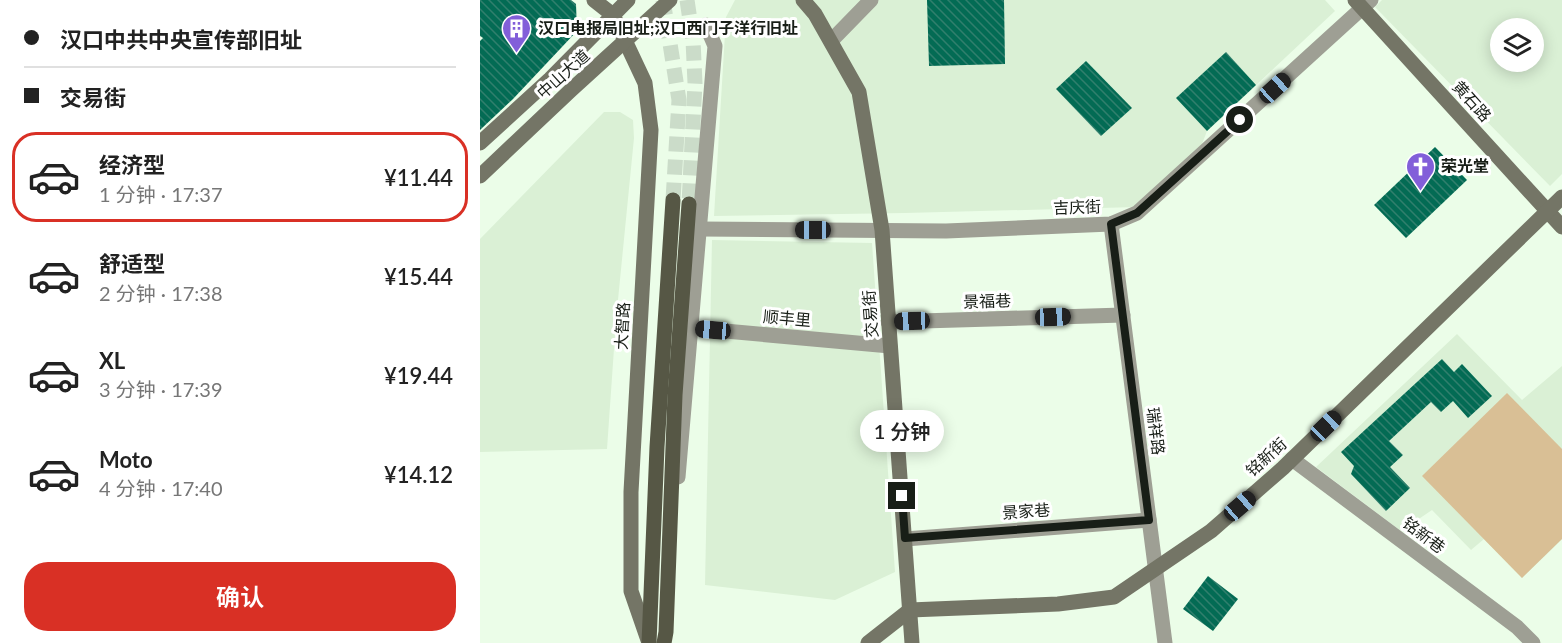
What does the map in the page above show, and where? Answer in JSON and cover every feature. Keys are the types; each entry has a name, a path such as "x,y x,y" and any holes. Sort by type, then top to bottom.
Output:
{"main road":[{"name":"大智路","path":"649,643 657,447 673,200"},
{"path":"665,638 675,395 686,328 689,204"}],"street":[{"path":"594,0 613,15"},
{"name":"中山大道","path":"480,143 550,79 628,0"},
{"name":"中山大道","path":"480,176 670,0"},
{"name":"交易街","path":"803,0 815,14 859,92 882,230 912,643"},
{"path":"831,41 871,0"},
{"name":"黄石路","path":"1363,3 1562,227"},
{"name":"吉庆街","path":"700,229 946,231 1111,224 1137,213 1363,3"},
{"name":"大智路","path":"613,15 645,83 651,130 631,492 631,591 649,643"},
{"path":"686,328 700,229 715,46 706,25"},
{"name":"铭新街","path":"910,610 1058,603 1114,597 1211,531 1292,459 1562,197"},
{"name":"瑞祥路","path":"1111,224 1165,643"},
{"name":"景福巷","path":"888,322 1123,315"},
{"name":"顺丰里","path":"686,328 890,346"},
{"name":"铭新巷","path":"1292,459 1517,627 1533,643"},
{"name":"景家巷","path":"905,538 1149,520"},
{"path":"868,643 910,610"}],"shaded area":[{"path":"735,0 1325,0 1335,11 1207,131 1202,144 1137,207 714,216 726,17"},
{"path":"1382,0 1562,0 1562,174 1550,186 1375,7"},
{"path":"604,112 620,112 633,120 634,138 616,320 607,449 480,452 480,239"},
{"path":"712,240 872,243 895,572 835,600 705,585"},
{"path":"1457,334 1522,400 1562,366 1562,539 1522,578 1484,539 1471,550 1432,510 1401,531 1316,467"},
{"path":"1507,393 1562,449 1562,539 1522,578 1422,476"}],"building":[{"name":"汉口电报局旧址;汉口西门子洋行旧址","path":"480,0 571,0 576,4 577,31 513,99 480,130 480,41 483,38 480,36"},
{"path":"927,0 1004,0 1005,64 929,66"},
{"path":"1226,52 1256,85 1207,131 1176,98"},
{"path":"1086,61 1132,108 1101,136 1056,89"},
{"name":"荣光堂","path":"1435,147 1467,180 1406,238 1374,205"},
{"path":"1442,359 1454,372 1462,364 1492,396 1468,418 1453,401 1441,412 1431,402 1389,441 1403,455 1390,467 1410,488 1386,511 1351,474 1354,466 1341,452"},
{"path":"1208,576 1238,599 1213,631 1183,609"}],"tunnel":[{"path":"663,0 679,100 673,200"},
{"path":"687,0 693,40 695,83 689,204"}],"place":[{"name":"汉口电报局旧址;汉口西门子洋行旧址","path":"517,54"},
{"name":"荣光堂","path":"1420,192"}],"route":[{"path":"902,496 905,538 1149,520 1111,224 1137,213 1240,120"}]}
